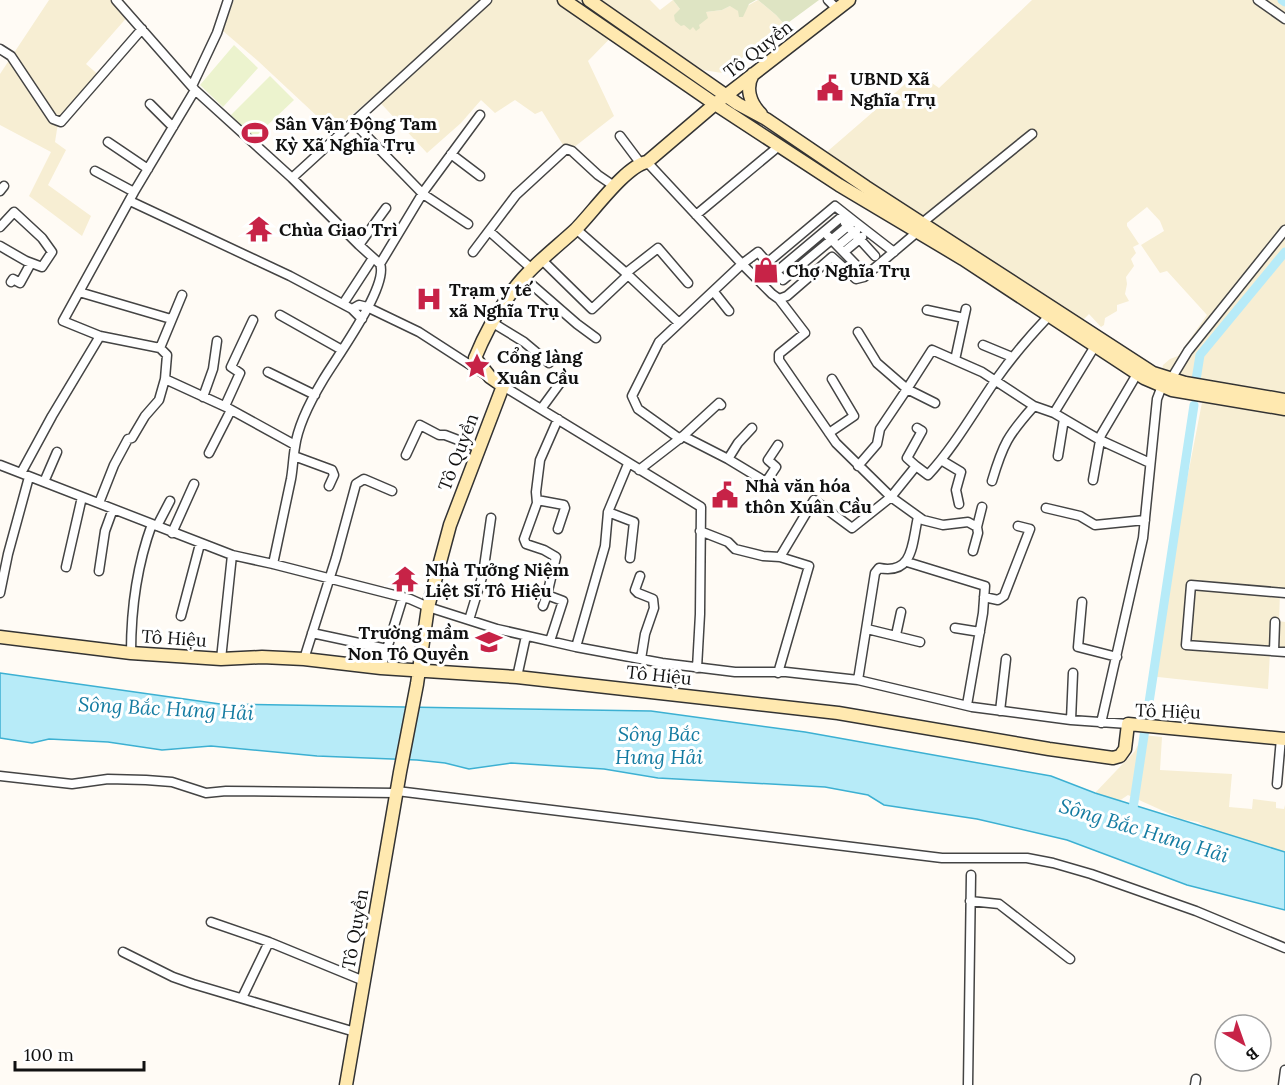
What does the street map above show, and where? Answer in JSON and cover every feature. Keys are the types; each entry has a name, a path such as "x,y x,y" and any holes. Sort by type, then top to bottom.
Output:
{"main road":[{"path":"564,0 779,146 921,227"},
{"path":"589,0 738,104 787,133 921,227 1050,312 1166,381 1172,390 1285,409"},
{"name":"Tô Quyền","path":"473,362 509,296 528,273 576,230 614,186 849,0"},
{"path":"754,73 748,86 750,98 756,109 766,119"},
{"path":"779,146 787,133"},
{"path":"1050,312 1137,375 1285,400"},
{"path":"473,362 490,378 503,386"},
{"name":"Tô Quyền","path":"346,1085 417,684 428,607 450,525 503,386"},
{"name":"Tô Hiệu","path":"0,637 131,653 220,659 262,657 304,659 381,668 517,677 838,712 1113,758 1120,756 1125,749 1131,724 1283,739"}],"street":[{"path":"116,0 140,24 193,88 292,178 377,261 382,273 381,280 362,319 305,414 295,445 273,564"},
{"path":"99,503 114,465 128,439 134,435 145,416 159,400 165,379 167,355 160,348 100,336 63,321 173,127 217,33 228,0"},
{"path":"292,178 487,0"},
{"path":"828,0 838,10"},
{"path":"1258,0 1285,19"},
{"path":"0,49 11,56 53,119 61,122 140,24"},
{"path":"150,104 173,127"},
{"path":"348,306 423,194 480,115"},
{"path":"354,123 423,194 468,224"},
{"path":"805,230 820,250 832,257 856,279 864,277 1032,134"},
{"path":"620,136 742,264 779,298 805,333 779,354 779,360 829,433 858,466 891,497 918,517 943,525 962,522 977,527"},
{"path":"108,142 148,169"},
{"path":"696,215 779,146"},
{"path":"473,252 516,195 566,149 572,151 614,186"},
{"path":"451,154 480,176"},
{"path":"95,171 132,196 173,219 348,306 362,319"},
{"path":"767,263 792,243 829,206 835,206 857,229 894,252"},
{"path":"359,245 386,208"},
{"path":"0,227 14,212 50,247 52,252 42,267 0,246"},
{"path":"776,272 843,216"},
{"path":"813,220 861,270"},
{"path":"775,489 728,459 681,438 638,409 632,396 659,342 742,264 758,252 783,280 820,250 838,246 857,229"},
{"path":"838,246 857,229"},
{"path":"857,229 875,256"},
{"path":"576,230 679,323"},
{"path":"1101,723 1145,520 1157,399 1166,381 1188,351 1285,230"},
{"path":"489,231 528,273 544,296 596,338"},
{"path":"792,243 807,261"},
{"path":"542,260 592,309 656,246 688,283"},
{"path":"780,253 795,271"},
{"path":"779,298 787,296 832,257"},
{"path":"11,282 13,279 20,283 31,263"},
{"path":"79,292 171,319"},
{"path":"714,292 729,311"},
{"path":"160,348 182,294"},
{"path":"538,305 544,296"},
{"path":"348,306 367,307 473,362"},
{"path":"927,310 965,314 955,360"},
{"path":"917,428 922,431 907,458 928,475 941,460 1012,357 1050,312"},
{"path":"280,315 342,350"},
{"path":"209,453 240,373 231,367 254,320"},
{"path":"493,323 518,338 549,363"},
{"path":"858,332 877,363 907,389 935,403"},
{"path":"0,592 25,475 52,416 100,336"},
{"path":"203,397 213,369 217,341"},
{"path":"983,345 1012,357"},
{"path":"1054,413 1095,346"},
{"path":"858,466 877,444 880,429 932,350 996,380 1034,406 1054,413 1100,440 1150,463"},
{"path":"268,372 315,395"},
{"path":"1093,480 1100,440 1137,375"},
{"path":"165,379 228,408 295,445"},
{"path":"541,409 563,379"},
{"path":"829,433 854,416 832,379"},
{"path":"503,386 701,507 697,668"},
{"path":"639,470 681,438 719,403 722,405"},
{"path":"992,482 1001,450 1009,434 1034,406"},
{"path":"543,606 556,557 524,542 537,500 540,460 558,418"},
{"path":"1058,456 1064,419"},
{"path":"406,455 420,426 479,448"},
{"path":"728,459 738,443 752,428"},
{"path":"766,482 776,467 768,460 778,446"},
{"path":"44,482 57,452"},
{"path":"294,456 332,470 334,475 329,486"},
{"path":"941,460 961,472 956,490 959,504"},
{"path":"576,648 605,546 608,512 628,464"},
{"path":"0,465 134,515 172,533 232,555 402,597 469,620 576,648 697,668 858,681 1000,711 1101,723 1131,724"},
{"path":"780,557 814,500 852,528 891,497 916,466"},
{"path":"304,659 330,578 356,484 364,479 392,491"},
{"path":"172,533 194,484"},
{"path":"66,567 82,497"},
{"path":"537,500 565,507 558,529"},
{"path":"131,653 133,604 143,549 154,525 170,501"},
{"path":"973,551 982,507"},
{"path":"99,571 105,531 113,508"},
{"path":"1046,508 1080,516 1095,525 1145,520"},
{"path":"608,512 634,522 630,558"},
{"path":"858,681 876,570 898,568 907,562 918,517"},
{"path":"469,620 483,574 491,518"},
{"path":"984,597 998,600 1004,596 1030,529 1018,526"},
{"path":"700,531 728,542 735,549 762,556 780,557 808,566 777,673"},
{"path":"181,616 200,544"},
{"path":"220,659 232,555"},
{"path":"907,562 985,585 980,632 967,705"},
{"path":"640,576 635,590 653,599 654,608 645,634 641,658"},
{"path":"1285,593 1191,585 1186,645 1285,652"},
{"path":"547,595 563,601 550,641"},
{"path":"381,668 402,597"},
{"path":"1082,602 1078,648 1117,657"},
{"path":"896,635 901,612"},
{"path":"1274,651 1275,622"},
{"path":"955,628 980,632"},
{"path":"867,629 920,642"},
{"path":"312,633 387,650"},
{"path":"517,677 526,636"},
{"path":"1000,711 1006,659"},
{"path":"1071,720 1074,673"},
{"path":"1277,784 1283,739"},
{"path":"0,776 72,784 108,779 172,782 206,793 226,791 397,792 942,858 1027,858 1091,874 1196,911 1285,948"},
{"path":"968,1085 971,875"},
{"path":"970,901 999,904 1070,959"},
{"path":"211,922 269,942 364,981"},
{"path":"242,998 269,942"},
{"path":"123,952 173,977 355,1032"},
{"path":"1283,1085 1285,1070"}],"shaded area":[{"path":"49,0 116,0 129,15 86,64 101,77 58,123 55,142 66,150 48,185 91,216 82,236 29,196 51,152 0,125 0,74"},
{"path":"234,0 650,0 660,10 673,0 680,9 684,25 693,27 699,25 706,12 722,10 730,6 734,6 738,11 758,0 785,25 722,73 703,70 627,21 588,61 614,116 573,148 563,145 542,111 535,114 515,100 495,113 481,100 461,123 427,153 374,96 333,131 223,31"},
{"path":"1032,0 1285,0 1285,593 1280,593 1279,621 1285,622 1285,652 1270,652 1268,689 1149,676 1205,387 1160,376 1163,365 1178,356 1207,315 1167,271 1160,273 1141,245 1164,231 1160,221 1147,207 1127,223 1139,244 1133,247 1136,253 1131,259 1134,266 1126,277 1125,294 1129,301 1117,305 1117,311 1105,318 1104,325 1101,327 1089,314 1078,325 821,157 918,73 939,88"},
{"path":"1143,735 1162,737 1160,770 1232,774 1229,807 1252,809 1253,799 1276,802 1276,808 1284,809 1285,805 1285,854 1215,833 1198,822 1181,819 1128,795 1119,801 1095,793 1135,751"}],"green space":[{"path":"673,0 756,0 749,4 743,17 739,17 738,11 730,6 722,10 706,12 708,18 699,25 700,28 696,31 693,27 690,30 675,21 674,15 680,9"},
{"path":"758,0 819,0 785,25"},
{"path":"234,45 258,68 223,107 200,85"},
{"path":"270,76 294,100 254,138 231,115"}],"water":[{"name":"Sông Bắc Hưng Hải","path":"0,673 220,704 651,711 805,732 1051,776 1095,793 1285,852 1285,910 1187,885 1067,840 977,819 884,805 868,795 825,787 658,778 604,769 511,763 469,769 445,763 417,760 317,756 211,746 162,750 108,742 49,739 32,743 0,738"}],"waterway":[{"path":"1196,380 1200,355 1285,252"},
{"path":"1132,815 1194,405"}],"place":[{"name":"UBND Xã Nghĩa Trụ","path":"830,88"},
{"name":"Sân Vận Động Tam Kỳ Xã Nghĩa Trụ","path":"255,133"},
{"name":"Chùa Giao Trì","path":"259,229"},
{"name":"Chợ Nghĩa Trụ","path":"766,270"},
{"name":"Trạm y tế xã Nghĩa Trụ","path":"429,299"},
{"name":"Cổng làng Xuân Cầu","path":"477,366"},
{"name":"Nhà văn hóa thôn Xuân Cầu","path":"725,495"},
{"name":"Nhà Tưởng Niệm Liệt Sĩ Tô Hiệu","path":"405,579"},
{"name":"Trường mầm Non Tô Quyền","path":"489,642"}]}
